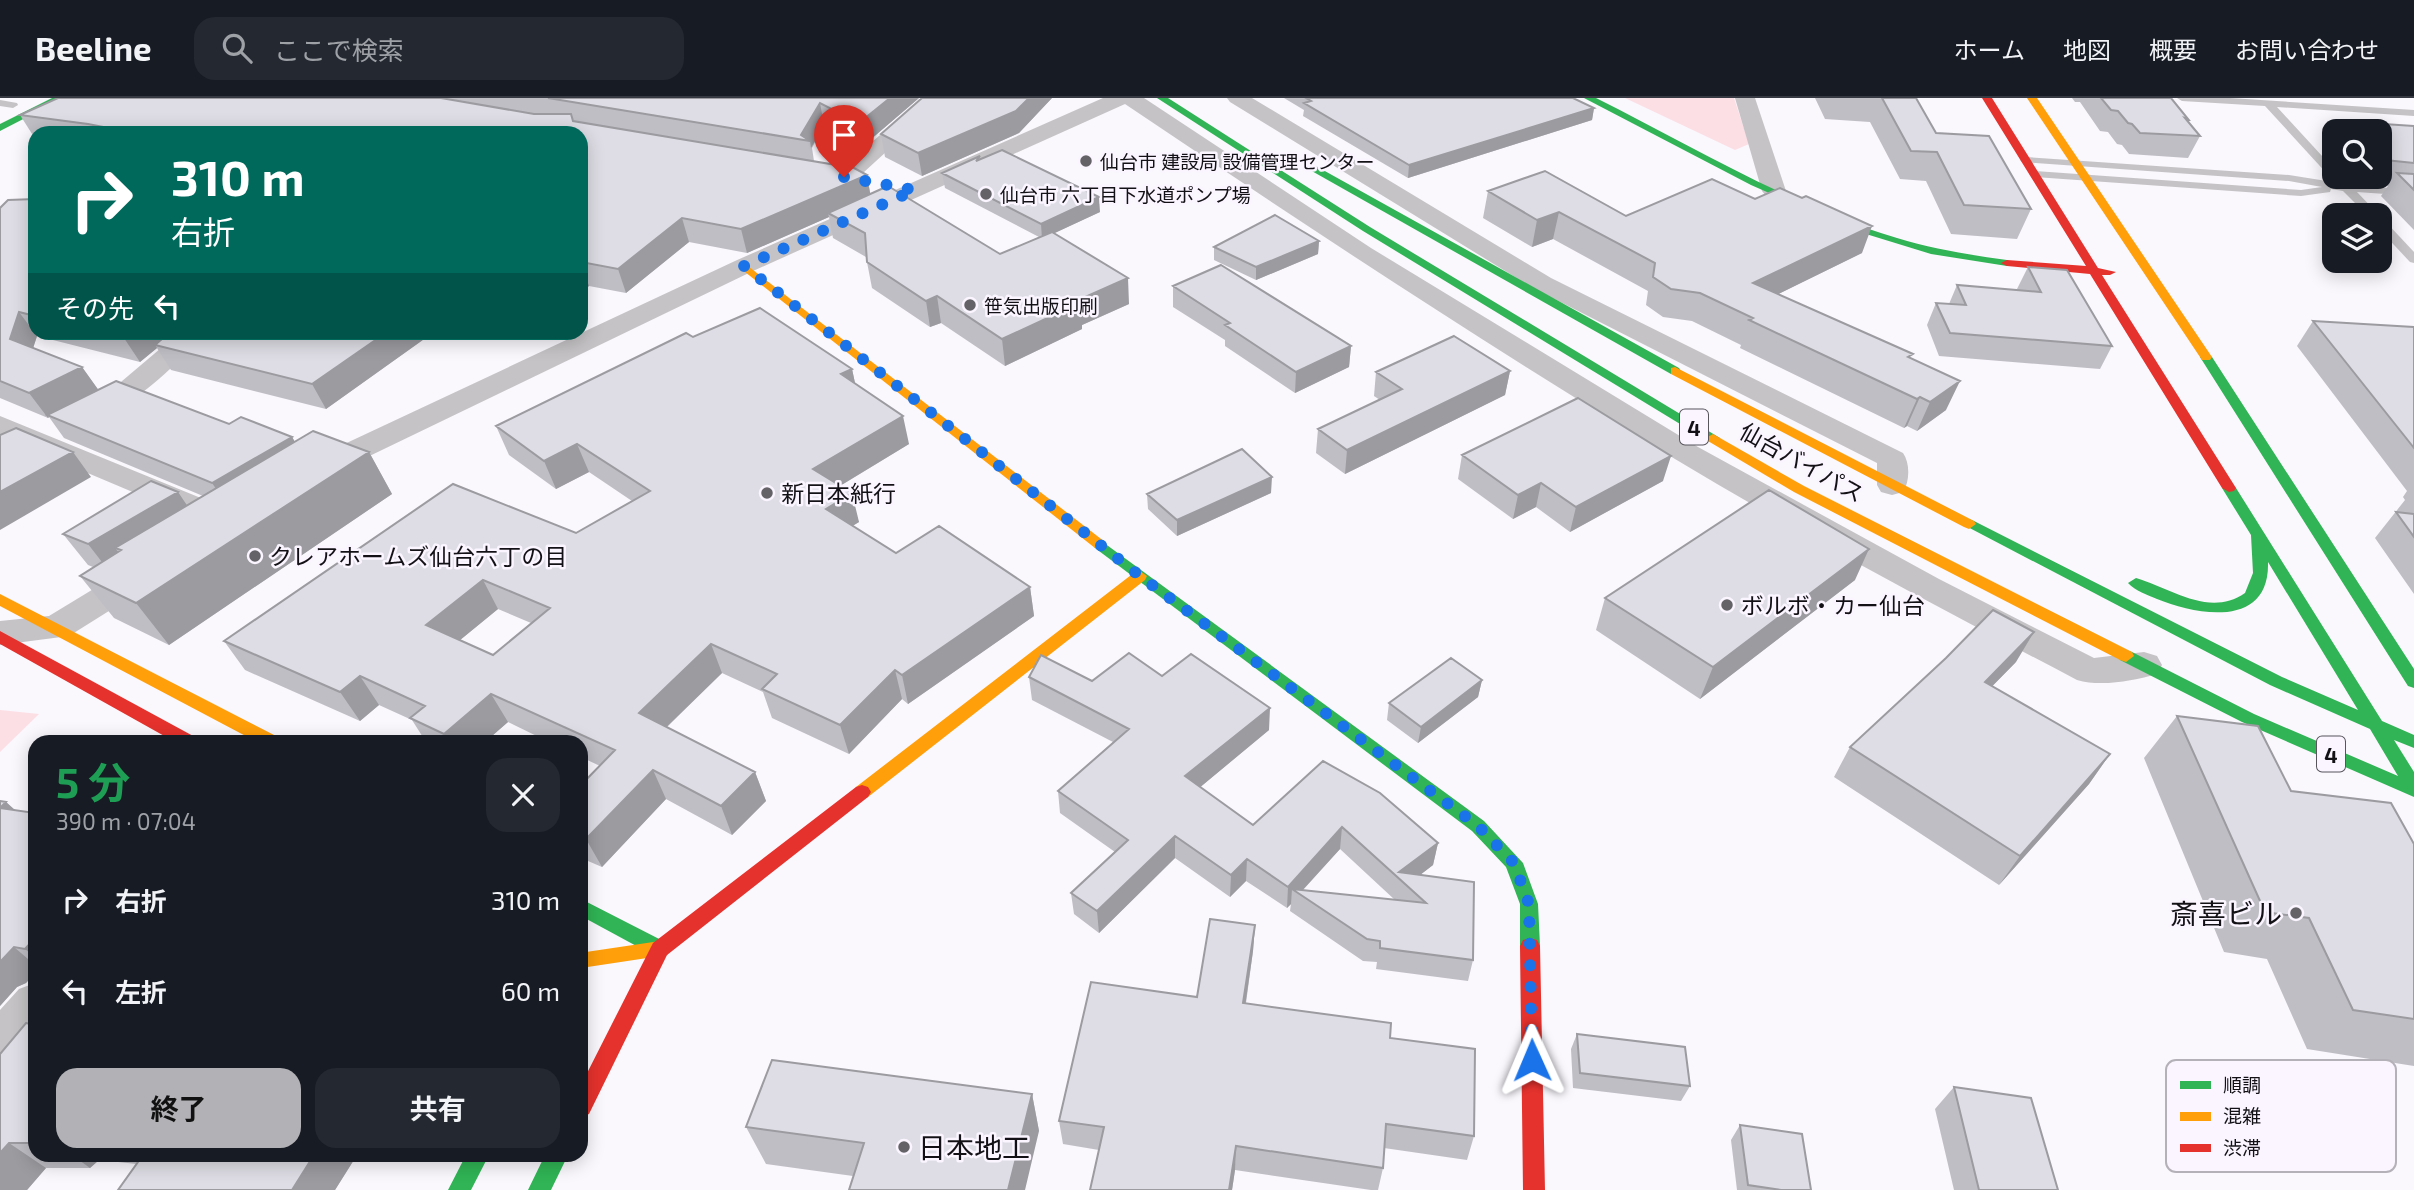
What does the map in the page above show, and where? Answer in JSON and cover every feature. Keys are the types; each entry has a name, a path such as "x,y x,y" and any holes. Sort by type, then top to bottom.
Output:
{"main road":[{"path":"0,128 59,98"},
{"name":"仙台バイパス","path":"1162,98 1297,187 1440,276 1800,489 2248,718 2414,789"},
{"path":"1589,98 1774,191 1858,229 1905,244 1960,257 2151,275"},
{"path":"1987,98 2414,789"},
{"path":"2032,98 2251,425 2323,544 2414,681"},
{"name":"仙台バイパス","path":"1299,158 1619,341 1892,485 2276,681 2414,742"},
{"path":"744,266 1140,576 1478,826 1514,863 1529,904 1534,1190"},
{"path":"1942,510 2010,525"},
{"path":"2119,575 2180,603 2200,607 2232,607 2250,598 2258,588 2260,566 2257,537"},
{"path":"588,1093 660,949 1140,576"},
{"path":"0,599 259,735"},
{"path":"0,635 177,735"},
{"path":"588,911 660,949"},
{"path":"588,961 660,949"},
{"path":"459,1190 474,1162"},
{"path":"538,1190 552,1162"}],"street":[{"path":"844,177 935,98"},
{"path":"588,339 744,266 1121,98"},
{"path":"1130,98 1362,253 1699,460 1927,587 2090,671 2144,666"},
{"path":"1237,98 1542,283 1892,459 1892,485"},
{"path":"1745,98 1774,191"},
{"path":"817,173 915,190"},
{"path":"0,456 125,393 188,340"},
{"path":"300,479 335,458 586,340"},
{"path":"0,425 230,521"},
{"path":"0,635 57,628 161,564"},
{"path":"0,1043 28,1011"}],"lane":[{"path":"2182,98 2414,113"},
{"path":"2268,104 2322,162"},
{"path":"2031,167 2301,193 2338,189"},
{"path":"2348,189 2361,203"},
{"path":"2364,189 2414,192"},
{"path":"2392,236 2414,259"}],"shaded area":[{"path":"1625,98 1734,98 1749,144 1735,150"},
{"path":"0,710 39,714 0,752"}],"building":[{"path":"58,98 441,98 534,114 571,114 573,121 854,168 867,175 741,229 682,218 618,269 588,263 588,126 98,126 20,115"},
{"path":"548,98 890,98 859,123 820,103 801,135 810,141"},
{"path":"922,98 1029,98 1016,111 918,153 881,134"},
{"path":"1306,98 1573,98 1594,108 1409,165 1304,103 1311,101"},
{"path":"1882,98 1916,98 1936,133 1989,136 2031,209 1964,205 1937,152 1911,151"},
{"path":"2101,98 2171,98 2200,136 2140,133 2118,111 2111,110"},
{"path":"2392,125 2414,126 2414,163 2392,161"},
{"path":"1002,150 1099,197 1041,224 942,173 980,156 976,161"},
{"path":"1545,171 1626,216 1712,179 1755,199 1780,188 1802,198 1806,196 1872,226 1753,283 1913,354 1908,357 1960,381 1930,402 1920,397 1917,399 1749,320 1753,318 1700,293 1671,289 1653,277 1655,263 1559,212 1537,220 1488,191"},
{"path":"2397,173 2414,174 2414,190"},
{"path":"888,186 1000,254 1052,232 1128,278 1002,339 937,296 926,301 867,262 865,233 828,213"},
{"path":"28,199 28,314 19,312 10,339 82,367 29,393 0,381 0,208 8,200"},
{"path":"1275,215 1319,241 1256,267 1214,247"},
{"path":"1221,265 1351,346 1296,372 1225,325 1230,323 1173,286"},
{"path":"2028,267 2067,270 2112,346 1950,333 1936,303 1966,305 1957,285 2041,292"},
{"path":"760,308 852,369 841,374 903,416 813,469 852,493 826,509 896,553 939,526 1030,587 902,675 895,670 840,725 762,689 777,674 711,644 639,713 755,772 721,806 653,770 588,837 588,778 615,750 588,738 588,735 582,735 491,694 444,734 410,718 425,706 360,676 340,692 224,641 453,484 576,533 650,491 577,444 544,461 496,426 686,333 693,337","holes":["483,580 550,608 493,655 426,625"]},
{"path":"2313,321 2414,327 2414,448"},
{"path":"1454,336 1510,371 1347,450 1318,429 1402,389 1376,372"},
{"path":"161,340 375,340 312,384 155,345"},
{"path":"116,381 229,424 241,417 292,437 212,483 47,415"},
{"path":"1578,398 1671,456 1576,507 1541,483 1518,495 1462,455"},
{"path":"16,428 73,452 0,492 0,435"},
{"path":"313,431 369,452 136,603 80,576 121,550 115,548"},
{"path":"1242,449 1272,477 1177,520 1147,494"},
{"path":"151,481 178,492 88,544 63,534"},
{"name":"ボルボ・カー仙台","path":"1769,490 1869,549 1713,667 1605,598"},
{"path":"2396,512 2414,514 2414,537"},
{"path":"1993,610 2034,632 1985,682 2110,754 2020,856 1850,747 1946,658"},
{"path":"1129,653 1162,676 1191,654 1270,708 1185,776 1253,825 1323,761 1380,793 1438,843 1399,872 1474,882 1473,960 1380,948 1380,941 1367,939 1292,889 1426,903 1342,827 1288,887 1247,859 1231,875 1175,836 1097,911 1071,893 1128,840 1058,791 1129,729 1029,677 1041,655 1092,681"},
{"path":"1451,658 1482,680 1421,727 1389,703"},
{"path":"2177,716 2258,726 2291,791 2391,803 2414,844 2414,1019 2353,1010 2309,918 2265,912"},
{"path":"0,808 28,812 28,946 25,949 14,947 0,962"},
{"path":"1210,919 1255,925 1243,1003 1391,1023 1390,1038 1475,1049 1474,1136 1386,1124 1383,1168 1236,1146 1229,1190 1090,1190 1104,1127 1059,1121 1091,982 1197,997"},
{"path":"28,1023 28,1143 9,1143 0,1153 0,1054"},
{"path":"1577,1034 1685,1047 1690,1086 1580,1073"},
{"path":"772,1060 1032,1094 1008,1190 849,1190 864,1143 746,1127"},
{"path":"1954,1087 2031,1098 2058,1190 1979,1190"},
{"path":"1740,1125 1802,1134 1811,1190 1781,1190 1748,1185"},
{"path":"138,1162 310,1162 292,1190 118,1190"}],"traffic: fast":[{"path":"0,128 59,98"},
{"path":"1162,98 1435,271 1713,438"},
{"path":"1589,98 1755,183 1857,228 1893,241 1931,250 2007,263"},
{"path":"1314,168 1675,371"},
{"path":"2206,357 2414,682"},
{"path":"2229,488 2414,787"},
{"path":"1969,524 2276,681 2414,742"},
{"path":"2136,583 2173,599 2199,606 2226,606 2242,602 2257,589 2260,573 2257,537"},
{"path":"1100,545 1478,826 1514,863 1529,904 1530,946"},
{"path":"2126,656 2248,718 2414,790"},
{"path":"588,911 660,949"},
{"path":"459,1190 474,1162"},
{"path":"539,1190 553,1162"}],"traffic: slow":[{"path":"2032,98 2206,357"},
{"path":"744,266 1100,545"},
{"path":"1675,371 1969,524"},
{"path":"1713,438 1799,489 2126,656"},
{"path":"862,792 1140,576"},
{"path":"0,599 259,735"},
{"path":"588,960 660,949"}],"traffic: jam":[{"path":"1987,98 2229,488"},
{"path":"2007,263 2110,272"},
{"path":"0,637 176,735"},
{"path":"588,1093 660,949 862,792"},
{"path":"1530,946 1534,1190"}],"place":[{"name":"仙台市 建設局 設備管理センター","path":"1086,161"},
{"name":"仙台市 六丁目下水道ポンプ場","path":"986,194"},
{"name":"笹気出版印刷","path":"970,305"},
{"name":"新日本紙行","path":"767,493"},
{"name":"クレアホームズ仙台六丁の目","path":"255,556"},
{"name":"ボルボ・カー仙台","path":"1727,605"},
{"name":"斎喜ビル","path":"2296,913"},
{"name":"日本地工","path":"904,1147"}],"route":[{"path":"844,177 915,190 744,266 1140,576 1478,826 1514,863 1529,904 1532,1060"}]}
